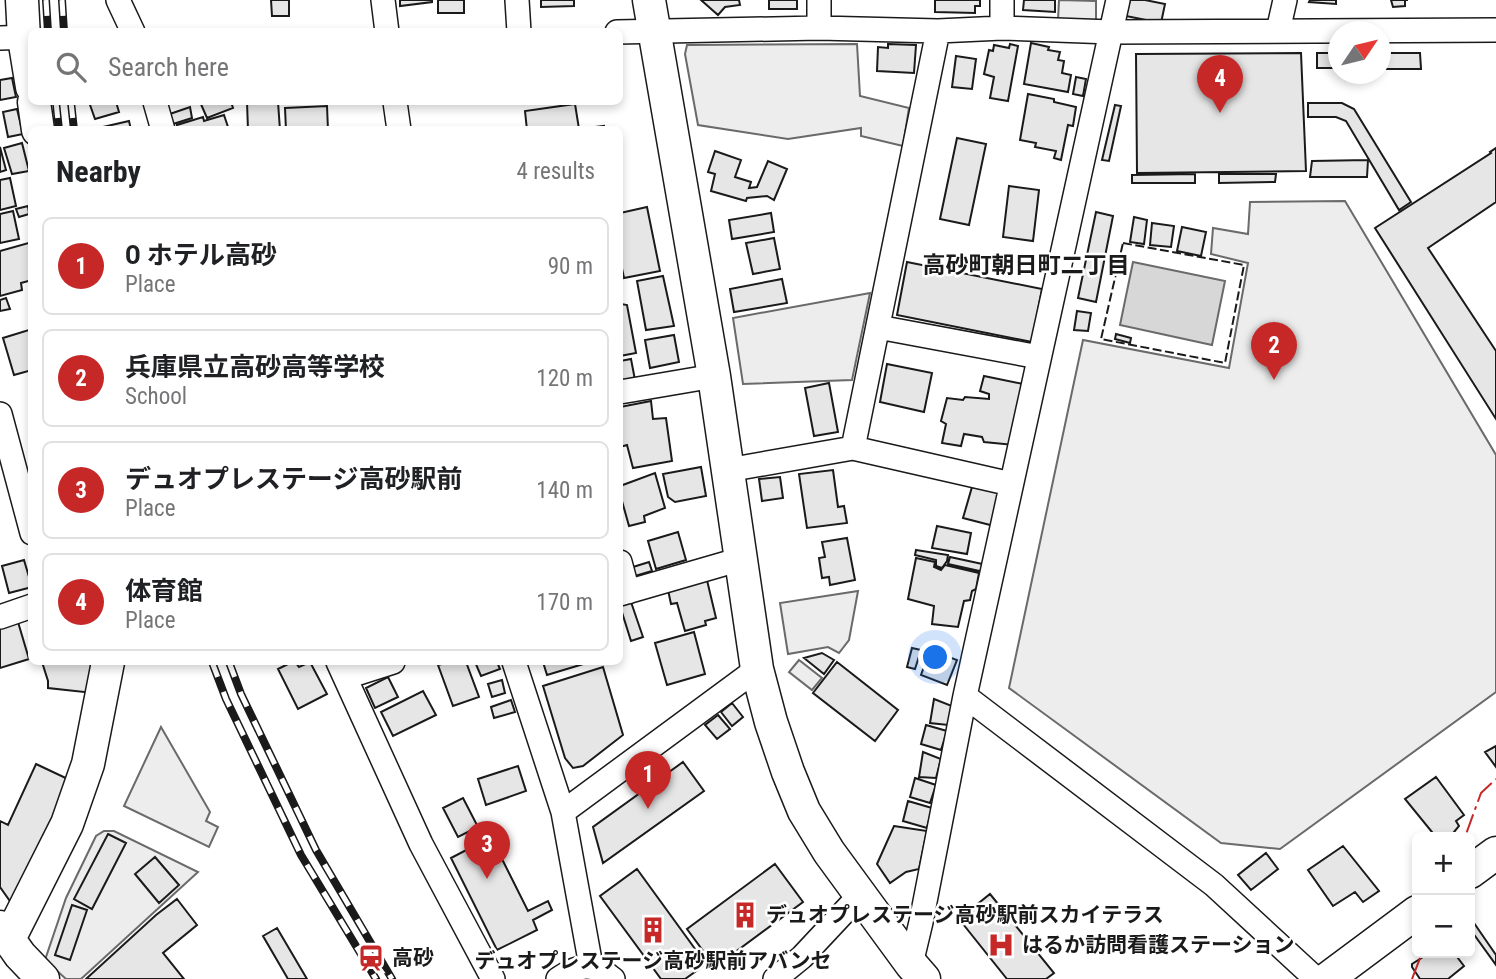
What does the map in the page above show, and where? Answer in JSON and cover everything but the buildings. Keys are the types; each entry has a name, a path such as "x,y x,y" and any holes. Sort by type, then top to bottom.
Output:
{"street":[{"path":"22,0 18,38 28,73"},
{"path":"118,0 131,28"},
{"path":"383,0 386,28"},
{"path":"517,0 519,28"},
{"path":"649,0 714,376 757,668 771,722 804,810 829,852 917,971"},
{"path":"819,0 820,29"},
{"path":"1002,0 1002,27"},
{"path":"917,971 921,922 965,696 1118,0"},
{"path":"1278,31 1285,0"},
{"path":"623,32 820,29 939,31 1002,27 1111,32 1496,30"},
{"path":"853,448 939,31"},
{"path":"34,105 37,126"},
{"path":"156,105 162,126"},
{"path":"395,105 398,126"},
{"path":"878,327 1039,357"},
{"path":"623,391 714,376"},
{"path":"0,414 28,518"},
{"path":"728,470 853,448 1011,484"},
{"path":"624,593 741,559"},
{"path":"0,617 28,607"},
{"path":"43,979 4,933 67,824 88,764 107,665"},
{"path":"371,665 342,669 422,844 493,979"},
{"path":"515,665 564,812 591,967"},
{"path":"564,812 757,668"},
{"path":"965,696 1214,885 1316,979"},
{"path":"1475,868 1496,853"},
{"path":"775,979 802,957 860,895"},
{"path":"1327,979 1412,916"},
{"path":"558,979 573,969 591,967 601,970 613,979"}],"shaded area":[{"path":"1059,0 1096,1 1096,21 1058,20"},
{"path":"857,44 860,96 909,108 903,146 861,136 861,128 788,139 698,125 685,54 687,45"},
{"path":"1345,201 1496,455 1496,692 1280,849 1221,843 1009,688 1083,340 1229,368 1248,263 1211,254 1213,228 1248,234 1250,202"},
{"path":"1133,262 1225,281 1212,345 1120,325"},
{"path":"870,293 852,380 743,384 733,318"},
{"path":"858,591 849,640 839,653 828,647 788,654 780,603"},
{"path":"799,660 822,678 812,690 789,672"},
{"path":"161,727 210,812 206,821 218,827 209,847 124,806"},
{"path":"104,831 114,831 198,872 81,979 66,979 45,960 66,898 96,836"}],"railway":[{"path":"46,0 48,28"},
{"path":"62,0 64,28"},
{"path":"56,105 59,126"},
{"path":"71,105 74,126"},
{"path":"213,665 226,699 301,855 376,979"},
{"path":"230,665 241,694 316,850 392,979"}],"fence":[{"path":"1123,243 1244,265 1225,363 1101,339 1123,243"}],"power":[{"path":"1467,832 1481,793 1496,779"},
{"path":"1412,979 1420,958"}],"place":[{"name":"体育館","path":"1220,113"},
{"name":"兵庫県立高砂高等学校","path":"1274,380"},
{"name":"O ホテル高砂","path":"648,809"},
{"name":"デュオプレステージ高砂駅前","path":"487,879"},
{"name":"デュオプレステージ高砂駅前スカイテラス","path":"745,915"},
{"name":"デュオプレステージ高砂駅前アバンセ","path":"653,930"},
{"name":"はるか訪問看護ステーション","path":"1001,945"},
{"name":"高砂","path":"371,958"}],"district":[{"name":"高砂町朝日町二丁目","path":"1026,265"}]}
